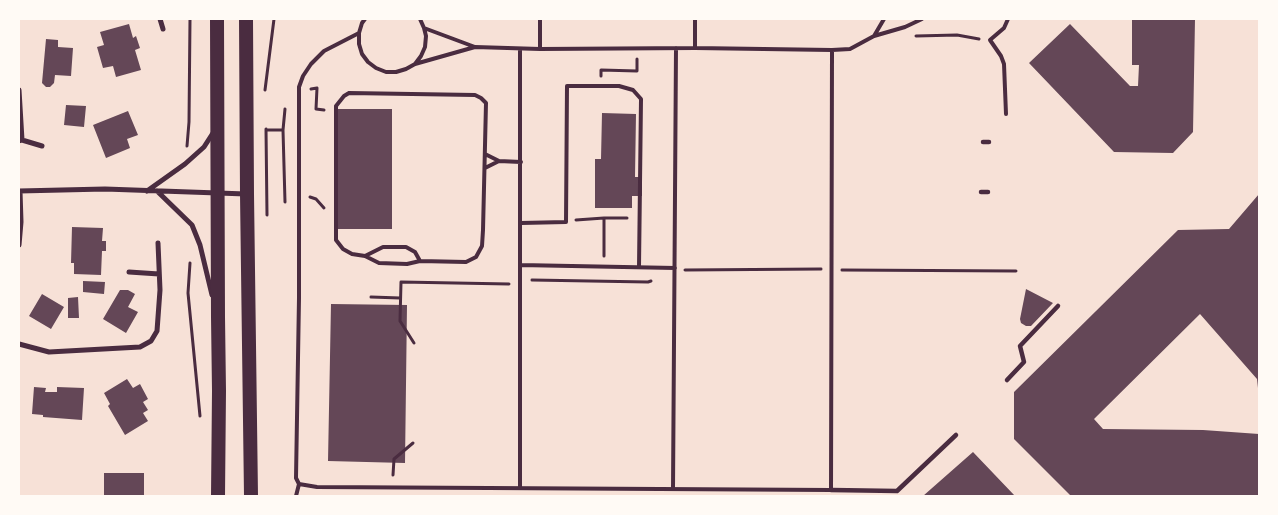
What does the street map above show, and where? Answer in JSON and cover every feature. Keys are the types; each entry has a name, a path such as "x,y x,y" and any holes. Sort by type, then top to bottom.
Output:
{"highway":[{"path":"217,19 220,391 218,496"},
{"path":"246,19 251,496"}],"street":[{"path":"160,19 163,28"},
{"path":"19,90 20,140 42,146"},
{"path":"147,191 185,164 204,147 218,126"},
{"path":"983,142 989,142"},
{"path":"19,244 21,222 19,191 105,189 247,194"},
{"path":"158,191 192,225 200,245 218,317"},
{"path":"981,192 988,192"},
{"path":"19,344 49,352 140,347 151,341 157,331 160,290 158,243"},
{"path":"129,272 159,274"},
{"path":"1007,380 1024,362 1020,346 1058,306"},
{"path":"830,490 896,491 956,435"}],"lane":[{"path":"366,19 362,23 359,33 359,44 362,54 368,62 386,72 406,69 421,56 425,47 426,36 420,19"},
{"path":"540,19 540,49"},
{"path":"694,48 695,19"},
{"path":"874,36 884,19"},
{"path":"414,64 475,48 850,49 874,36 905,27 922,19"},
{"path":"1006,114 1004,64 990,40 1004,28 1008,19"},
{"path":"424,28 475,48"},
{"path":"296,496 299,484 296,478 299,298 299,94 302,76 311,64 324,51 359,33"},
{"path":"673,489 676,48"},
{"path":"520,49 520,488"},
{"path":"299,484 317,487 393,488 830,490 832,50"},
{"path":"520,223 566,222 566,86 619,86 633,90 641,99 639,267"},
{"path":"349,93 475,96 482,98 486,103 484,230 482,246 476,257 466,262 420,260 407,264 379,263 365,256 352,254 344,249 336,240 336,110 340,100 349,93"},
{"path":"485,154 499,161 521,162"},
{"path":"485,168 499,161"},
{"path":"365,256 384,247 406,247 415,252 420,260"},
{"path":"520,265 675,268"}],"path":[{"path":"185,164 189,122 190,19"},
{"path":"266,98 274,19"},
{"path":"912,36 957,35 990,40"},
{"path":"601,86 601,70 637,71 638,48"},
{"path":"299,94 317,88 316,109 336,110"},
{"path":"266,122 267,218"},
{"path":"266,130 283,130"},
{"path":"299,194 316,199 325,209 324,229 336,230"},
{"path":"604,218 604,281"},
{"path":"566,222 604,218 640,218"},
{"path":"190,254 188,293 200,418"},
{"path":"371,297 400,298"},
{"path":"393,488 394,459 413,443"}],"building":[{"path":"1132,19 1195,19 1193,132 1173,153 1114,152 1029,63 1070,24 1130,86 1138,86 1139,65 1132,65"},
{"path":"129,24 133,38 136,36 140,48 135,50 141,70 116,77 113,66 103,68 97,47 104,45 100,32"},
{"path":"46,39 58,40 58,47 73,48 71,76 55,75 54,83 50,87 46,87 42,83"},
{"path":"66,105 86,106 84,127 64,125"},
{"path":"338,109 392,109 392,229 338,229"},
{"path":"128,111 138,135 127,139 130,148 106,158 93,125"},
{"path":"602,113 636,114 635,177 642,177 642,196 632,196 632,208 595,208 595,159 601,159"},
{"path":"1259,194 1259,388 1257,379 1200,314 1094,419 1103,429 1203,430 1259,434 1259,496 1071,496 1014,439 1014,392 1178,230 1229,229"},
{"path":"72,227 103,228 102,241 106,241 106,251 102,251 101,275 74,274 74,263 71,263"},
{"path":"83,281 105,282 104,294 83,292"},
{"path":"1026,289 1053,303 1031,326 1021,323 1020,319"},
{"path":"120,290 128,290 135,294 128,307 138,312 126,333 103,319"},
{"path":"42,294 64,307 51,329 29,316"},
{"path":"78,297 79,318 68,318 68,298"},
{"path":"331,304 407,305 405,463 328,461"},
{"path":"127,379 133,388 140,384 148,399 143,402 148,410 143,413 148,421 125,435 108,406 110,404 104,393"},
{"path":"34,387 46,388 45,392 57,392 57,387 84,388 82,420 43,417 43,415 32,414"},
{"path":"973,452 1015,496 923,496"},
{"path":"104,473 144,473 144,496 104,496"}]}
